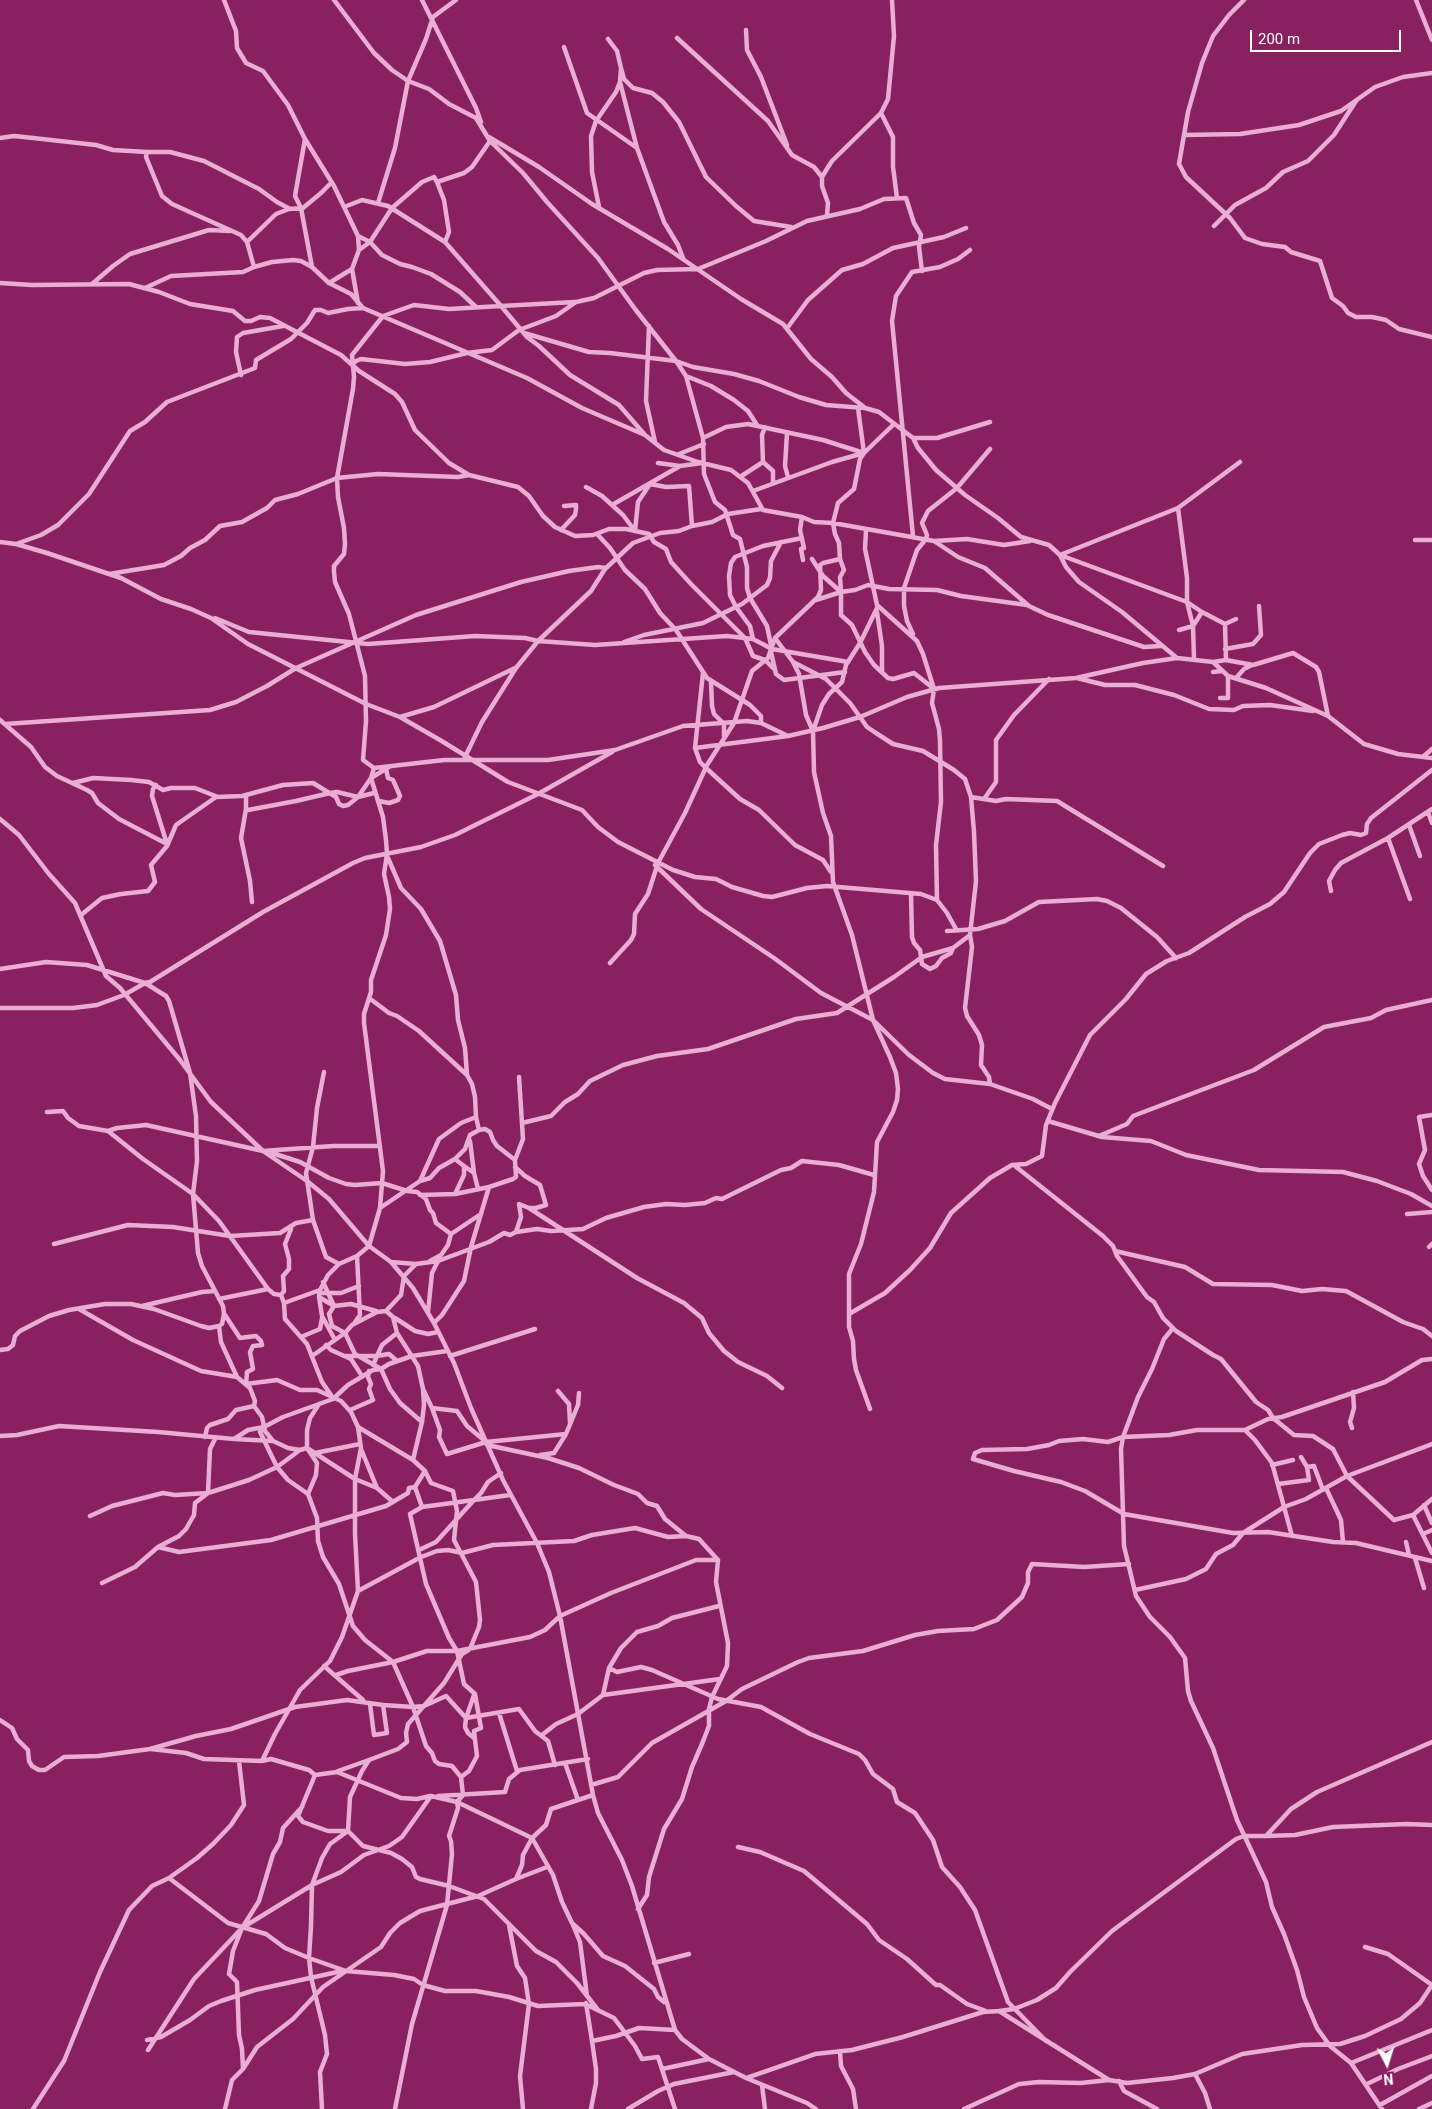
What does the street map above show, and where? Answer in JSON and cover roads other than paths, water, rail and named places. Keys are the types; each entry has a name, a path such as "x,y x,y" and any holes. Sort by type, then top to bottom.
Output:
{"street":[{"path":"224,0 234,21 237,48 246,63 263,71 288,105 305,139 334,186 358,236 359,250 352,269 358,304"},
{"path":"334,0 378,57 392,70 408,81 429,89 449,104 476,118 490,141 530,180 547,202 598,258 617,286 686,376 703,438 704,474 715,502 728,514 733,535 740,539 747,567 746,580 750,598 767,626 776,674 784,680 844,672"},
{"path":"422,0 476,108 482,126"},
{"path":"378,203 396,148 408,81 433,17 456,0"},
{"path":"827,215 828,203 822,186 822,178 832,161 881,113 888,99 894,36 892,0"},
{"path":"1244,0 1229,14 1213,36 1202,63 1188,112 1179,164 1186,177 1226,215 1245,238 1262,244 1284,247 1291,252 1320,261 1332,298 1343,306 1348,314 1356,317 1372,317 1386,320 1399,329 1432,338"},
{"path":"1416,0 1432,40"},
{"path":"746,30 747,50 761,77 790,153"},
{"path":"677,38 768,121 790,153 814,167 822,178"},
{"path":"608,39 617,51 624,78 633,88 652,93 663,102 679,122 706,177 754,221 790,227"},
{"path":"564,47 587,113 596,121 614,130 637,148"},
{"path":"599,206 592,172 591,136 596,121 616,92 620,82 621,68"},
{"path":"1184,135 1240,134 1299,125 1341,111 1358,97 1389,81 1432,73"},
{"path":"620,82 637,148 664,222 678,245 683,259"},
{"path":"1214,226 1235,205 1266,188 1283,172 1308,161 1334,135 1358,97"},
{"path":"881,113 893,137 893,167 897,198"},
{"path":"0,138 14,136 96,145 113,150 170,152 204,161 259,189 290,209"},
{"path":"488,136 539,167 592,204 599,206 683,259 740,299 788,327 811,359 865,408"},
{"path":"305,139 295,196 301,208 312,267"},
{"path":"437,182 464,173 472,167 490,141"},
{"path":"148,152 146,157 162,196 172,204 241,236 247,242 254,267"},
{"path":"359,250 370,242 392,208 422,182 434,177 444,200 449,232 445,242"},
{"path":"247,242 276,214 290,209 301,208 321,194 331,183"},
{"path":"616,750 548,760 465,758 388,768 374,768 363,760 366,704 365,676 345,602 335,582 334,566 344,554 345,544 337,478 343,437 349,419 348,409 354,377 352,356 382,316 414,305 449,309 576,302 594,298 617,286 657,270 698,269 766,241 790,227 827,215 860,209 879,200 906,198 914,223 921,235 919,242 922,271"},
{"path":"344,207 362,200 378,203 392,208 445,242 521,331 570,375 619,405 644,435"},
{"path":"788,327 808,300 842,270 864,264 892,248 944,237 966,228"},
{"path":"92,284 130,254 209,230 231,231"},
{"path":"358,236 370,242 382,255 400,264 431,274 460,292 476,307"},
{"path":"913,536 892,321 896,296 912,272 940,267 958,259 970,250"},
{"path":"145,288 171,276 244,272 254,267 293,260 301,261 312,267 330,283 351,294 363,308 527,378 582,408 644,435 656,442 664,450 731,470 753,491 761,509"},
{"path":"330,283 352,269"},
{"path":"0,283 32,285 92,284 104,286 129,284 190,304 233,311 245,321 251,321 260,317 270,318 341,355 352,365 395,394 402,402 415,430 422,439 449,463 470,475 518,487 529,496 543,516 561,530 575,536 596,534 609,529 635,531 651,536 654,542 666,549 671,562 745,638 753,656 765,660 774,668"},
{"path":"352,365 361,359 405,364 430,362 468,353 492,350 521,331 556,316 576,302"},
{"path":"16,544 41,535 58,525 89,494 130,431 145,422 167,402 254,368 256,360 291,339 315,310 328,313 363,308"},
{"path":"241,374 236,346 237,337 243,333 284,325"},
{"path":"649,326 646,401 656,442"},
{"path":"521,331 589,352 610,352 676,361 693,367 734,374 759,381 799,398 826,405 865,408 879,412 913,438 936,470 1021,537 1049,546 1060,555 1187,602 1225,624"},
{"path":"686,376 712,386 734,400 748,411 757,425"},
{"path":"858,408 864,453"},
{"path":"913,438 937,438 990,422"},
{"path":"703,438 726,427 748,424 823,440 864,453"},
{"path":"894,424 864,453 860,459 854,489 838,503 834,524 839,544 840,559 844,570 840,577 841,615 852,625 860,643 874,665 888,678 893,679 914,673 934,689"},
{"path":"765,427 762,435 763,462 773,471 773,483"},
{"path":"787,433 785,466 788,477"},
{"path":"679,454 687,449 704,444"},
{"path":"937,900 936,845 941,802 939,729 932,703 934,689 923,654 907,621 904,606 904,588 917,550 926,539 927,535 922,523 928,511 957,488 990,448"},
{"path":"753,491 788,477 864,453"},
{"path":"658,462 680,466 703,463"},
{"path":"740,477 763,462"},
{"path":"1060,555 1178,508 1240,462"},
{"path":"612,505 680,466"},
{"path":"108,574 164,565 205,540 220,526 242,522 261,512 275,500 298,494 337,478 378,474 458,477 470,475"},
{"path":"650,484 666,487 689,486 692,526"},
{"path":"635,531 638,502 650,484"},
{"path":"586,486 602,496 624,515 635,531"},
{"path":"561,530 579,510 577,501"},
{"path":"564,506 576,505 575,521"},
{"path":"1178,508 1187,578 1187,602 1193,626 1194,659"},
{"path":"465,758 482,722 516,668 538,641 592,591 606,568 633,543 651,536 712,522 728,514 761,509 802,517 814,522 913,536 934,541 967,539 1004,545 1030,541"},
{"path":"802,517 800,530 804,548 801,549 803,560"},
{"path":"866,530 865,549 877,608 878,628 882,646 882,672"},
{"path":"596,534 602,538 625,570 645,589 660,613 683,639 703,673 711,682 742,700 757,712 761,716 761,723"},
{"path":"753,639 750,626 736,607 729,590 729,570 733,560 744,554 802,538"},
{"path":"1415,540 1432,540"},
{"path":"934,541 958,557 985,568 1029,606 1048,615 1144,647 1161,646"},
{"path":"0,542 16,544 108,574 133,584 161,599 249,632 368,644 475,636 525,638 538,641 595,645 728,636 753,639 771,650 848,662"},
{"path":"620,643 644,635 703,623 736,607 767,586 770,578 771,560 782,542"},
{"path":"1060,555 1066,567 1079,582 1122,612 1177,658"},
{"path":"812,558 826,580 841,592"},
{"path":"610,963 631,940 634,934 635,914 648,894 657,865 685,813 706,768 734,722 752,671 765,660 775,638 812,602 821,590 820,565 840,559"},
{"path":"5,724 210,710 249,696 296,668 416,615 476,595 554,574 598,567 606,568"},
{"path":"812,602 841,592 871,586 888,589 937,590 961,596 1029,606"},
{"path":"1225,649 1252,644 1261,635 1259,606"},
{"path":"877,608 914,637"},
{"path":"831,874 831,836 821,807 814,772 813,731 822,705 829,694 842,682 848,662 860,643 877,608"},
{"path":"1179,630 1193,626 1202,612"},
{"path":"211,618 248,644 366,704 400,717 465,758"},
{"path":"1225,624 1236,619"},
{"path":"1225,624 1226,660"},
{"path":"775,638 793,662 800,679 806,715 813,731"},
{"path":"1236,678 1244,669 1253,665 1293,653 1316,667 1319,672 1328,716"},
{"path":"695,748 813,731 860,717 905,698 934,689 1076,678 1143,663 1177,658 1213,662 1226,660 1253,665"},
{"path":"793,662 836,688 867,727 893,744 923,751 965,779 974,817 976,881 970,935 972,947 965,1008 967,1016 980,1036 982,1045 981,1065 989,1077 990,1084"},
{"path":"1213,662 1228,676 1266,688 1328,716 1364,744 1398,754 1432,758"},
{"path":"400,717 434,707 516,668"},
{"path":"1213,672 1222,671"},
{"path":"703,673 695,748 700,762 740,799 759,810 795,845 823,860 831,874 852,935 873,1020 896,1073 897,1100 893,1112 876,1142 872,1205 866,1219 861,1244 849,1274 848,1314 856,1370 870,1409"},
{"path":"1220,698 1228,698 1228,676"},
{"path":"1076,678 1105,685 1136,685 1209,709 1234,710 1243,706 1270,705 1317,711"},
{"path":"984,799 996,782 996,740 1014,715 1049,679"},
{"path":"711,682 714,714 724,724 723,740"},
{"path":"0,720 31,747 45,767 92,793 98,802 120,819 167,844"},
{"path":"0,1008 73,1008 97,1006 124,995 150,982 263,912 353,863 421,847 455,835 538,794 616,750 669,730 683,726 734,722 761,723 788,736"},
{"path":"1423,756 1432,749"},
{"path":"471,759 517,787 582,810 604,832 657,865 701,909 774,958 821,993 873,1020 909,1055 933,1073 945,1079 990,1084 1033,1099 1052,1109"},
{"path":"81,915 102,898 148,891 155,882 152,865 167,846 180,821 200,809 208,801 221,797 246,795 283,785 313,783 330,792 343,806 348,805 358,797 371,778 374,768"},
{"path":"371,778 388,768"},
{"path":"378,802 389,803 398,800 400,796 393,780 388,778 388,768"},
{"path":"848,1314 885,1293 914,1266 930,1248 951,1213 990,1178 1014,1165 1026,1164 1042,1156 1052,1109 1090,1035 1126,999 1146,974 1189,953 1245,917 1270,904 1284,892 1319,844 1350,833 1361,835 1366,833 1366,824 1371,818 1432,770"},
{"path":"72,783 93,778 136,781 156,785 164,790 171,788 195,788 221,797"},
{"path":"371,778 384,825 388,861 401,888 421,909 440,941 456,995 458,1020 465,1048 467,1075"},
{"path":"156,785 152,796 167,844"},
{"path":"246,809 296,801 330,792 358,797 374,793"},
{"path":"246,795 246,809 241,838 250,881 252,902"},
{"path":"971,798 1057,801 1163,866"},
{"path":"1332,891 1329,881 1335,870 1342,863 1388,838 1430,810 1432,823"},
{"path":"0,819 19,835 49,874 76,903 103,971 190,1074 211,1102 263,1150 329,1199 369,1246 391,1262 404,1276 429,1315 448,1353 510,1495 537,1543 549,1572 560,1616 593,1795 598,1813 622,1860 665,2003 675,2030 682,2040 709,2059 746,2078 816,2109"},
{"path":"1409,825 1420,856"},
{"path":"1388,838 1410,899"},
{"path":"301,1337 320,1329 322,1316 319,1293 323,1282 328,1274 339,1264 357,1256 369,1246 380,1208 383,1171 364,1014 369,998 371,980 389,919 389,897 384,874 387,854"},
{"path":"657,865 695,877 716,879 732,887 763,896 772,897 807,888 835,887 927,895 937,900 947,912 956,929"},
{"path":"911,894 912,937 922,956 922,964 930,969 936,966 942,958 951,953 953,948"},
{"path":"947,931 971,929 1005,921 1040,902 1098,899 1108,901 1121,908 1158,937 1176,958"},
{"path":"522,1123 551,1116 564,1102 578,1094 590,1081 622,1065 657,1056 708,1049 796,1019 837,1013 922,956 953,948 970,935"},
{"path":"0,969 46,962 87,965 145,983 166,996 169,1001 190,1074 196,1116 196,1161 193,1194 198,1253 224,1314 240,1338 256,1336 262,1341 262,1345 253,1346 250,1352 253,1370 248,1372 246,1384"},
{"path":"369,998 389,1013 397,1016 419,1031 467,1075 472,1084 475,1097 476,1118 479,1130"},
{"path":"1098,1136 1126,1124 1133,1116 1254,1070 1324,1027 1371,1018 1386,1010 1432,1000"},
{"path":"324,1072 307,1181 313,1220 326,1257 339,1264"},
{"path":"420,1195 456,1194 489,1187 516,1177 515,1160 522,1139 519,1077"},
{"path":"47,1112 63,1111 68,1118 79,1126 108,1131 117,1128 146,1125 263,1150 300,1162 329,1178 346,1184 382,1183 407,1191 417,1192 428,1203 436,1223 452,1234"},
{"path":"1432,1115 1419,1117 1425,1150 1419,1164 1423,1176 1432,1190"},
{"path":"420,1182 439,1139 461,1123 476,1118"},
{"path":"1048,1121 1098,1136 1151,1141 1186,1155 1260,1170 1343,1172 1377,1181 1411,1194 1432,1206"},
{"path":"380,1208 420,1182 430,1178 444,1165 455,1159 465,1149 470,1135 479,1130 486,1129 490,1132 498,1146 515,1160"},
{"path":"108,1131 143,1159 193,1194 219,1221 268,1289 274,1294 281,1295"},
{"path":"470,1135 474,1173 478,1189"},
{"path":"263,1150 380,1146"},
{"path":"455,1159 474,1173"},
{"path":"391,1262 416,1264 438,1261 471,1247 489,1242 504,1234 510,1235 534,1229 551,1231 583,1229 606,1218 644,1206 685,1205 705,1203 716,1198 722,1199 781,1170 791,1168 802,1161 840,1165 874,1175"},
{"path":"1014,1165 1104,1236 1132,1277 1147,1297 1154,1302 1163,1318 1173,1328 1212,1356 1221,1359 1256,1402 1268,1410 1274,1418 1294,1434 1313,1436 1333,1449 1347,1476 1394,1520 1413,1515 1432,1499"},
{"path":"456,1194 464,1175 464,1166"},
{"path":"515,1167 540,1185 540,1190 544,1195 546,1205 529,1208"},
{"path":"434,1323 442,1315 464,1281 471,1247 489,1187"},
{"path":"516,1232 521,1217 519,1204 529,1208 637,1278 684,1303 702,1318 708,1333 724,1351 738,1362 768,1376 782,1388"},
{"path":"1407,1214 1432,1212"},
{"path":"430,1262 441,1255 452,1234 482,1213"},
{"path":"54,1244 128,1225 173,1227 230,1236 280,1233 296,1224 313,1220"},
{"path":"281,1295 284,1291 283,1276 289,1269 290,1264 285,1244 291,1227"},
{"path":"1115,1251 1185,1267 1213,1284 1272,1285 1302,1291 1322,1289 1346,1292 1403,1322 1423,1329 1432,1336"},
{"path":"312,1356 345,1333 360,1315 358,1306 357,1256"},
{"path":"429,1315 432,1273 438,1261"},
{"path":"352,1325 377,1312 386,1311 401,1295 404,1276 416,1264"},
{"path":"323,1282 334,1306"},
{"path":"284,1303 319,1293 341,1293 359,1286"},
{"path":"219,1299 268,1289"},
{"path":"141,1306 202,1292 215,1291"},
{"path":"319,1293 334,1306 351,1304 377,1312"},
{"path":"281,1295 284,1303 284,1319 307,1344 322,1382 334,1398"},
{"path":"0,1350 8,1349 13,1345 15,1336 49,1316 105,1304 141,1306 209,1328 222,1324 224,1314"},
{"path":"334,1306 329,1314 332,1326 345,1333 355,1354 381,1369 390,1389 400,1403 422,1422"},
{"path":"79,1309 133,1340 201,1371 237,1377 246,1384 255,1401 254,1406 262,1417 264,1427 273,1440 288,1448 300,1450"},
{"path":"386,1311 416,1331 428,1334 438,1332"},
{"path":"322,1316 335,1340"},
{"path":"394,1317 397,1333 418,1366 423,1389 422,1422 413,1460"},
{"path":"219,1326 223,1349 235,1369 237,1377"},
{"path":"1173,1328 1164,1339 1123,1437 1121,1449 1124,1546 1138,1600 1150,1617 1170,1637 1185,1658 1191,1701 1212,1748 1230,1804 1266,1882 1272,1907 1284,1934 1304,1997 1317,2028 1330,2046 1351,2062 1381,2107 1432,2076"},
{"path":"234,1439 248,1430 264,1427 283,1416 334,1398 348,1385 362,1376 397,1361 412,1356 448,1353 535,1329"},
{"path":"350,1410 373,1400 369,1389 371,1384 368,1373 382,1345 397,1333"},
{"path":"326,1345 331,1350 351,1359 362,1376"},
{"path":"344,1356 355,1354 378,1356 389,1354 397,1361"},
{"path":"1432,1358 1422,1360 1385,1382 1268,1419 1245,1430 1197,1430 1169,1436 1123,1437 1108,1442 1083,1439 1059,1441 1028,1449 982,1450 975,1453 972,1459 1061,1482 1085,1491 1124,1514 1233,1533 1268,1532 1356,1543 1432,1561"},
{"path":"246,1384 277,1380 300,1390 317,1390 341,1401 350,1410 358,1427 361,1446 376,1488"},
{"path":"423,1389 432,1408 440,1430 439,1437 447,1454 487,1443 566,1434"},
{"path":"558,1391 569,1404 571,1425"},
{"path":"534,1456 554,1454 571,1425 578,1405 579,1392"},
{"path":"1352,1428 1350,1422 1354,1408 1353,1392"},
{"path":"308,1494 316,1475 317,1464 307,1448 307,1430 310,1418 320,1403"},
{"path":"205,1437 207,1428 210,1425 228,1419 236,1410 254,1406"},
{"path":"432,1408 457,1411 467,1426 487,1443 548,1458 579,1468 638,1494 647,1503 657,1506 665,1519 686,1536"},
{"path":"0,1436 17,1435 59,1426 158,1432 215,1438 273,1440"},
{"path":"264,1427 260,1432 277,1467 288,1480 308,1494 318,1525 318,1541 323,1557 340,1584 353,1626 365,1640 393,1662 413,1707 414,1716 426,1746 435,1761 439,1764 452,1766 462,1777 463,1795 457,1802"},
{"path":"150,1749 186,1753 204,1759 262,1761 271,1759 290,1763 309,1770 315,1775 337,1772 398,1749 407,1742 408,1724 444,1683 462,1654 470,1648 480,1620 476,1582 454,1540 458,1511 453,1491 431,1483 425,1471 413,1460 358,1427"},
{"path":"1245,1430 1255,1440 1272,1465 1292,1536"},
{"path":"102,1583 111,1581 118,1575 136,1568 158,1548 180,1536 186,1529 194,1514 195,1503 208,1493 210,1449 215,1438"},
{"path":"1135,1590 1186,1579 1206,1569 1216,1554 1233,1545 1243,1533 1284,1507 1306,1499 1347,1476 1432,1444"},
{"path":"315,1453 361,1446"},
{"path":"262,1761 300,1690 330,1661 336,1651 358,1591 355,1479 361,1446"},
{"path":"90,1516 112,1506 163,1493 175,1495 208,1493 249,1480 277,1467 300,1450 307,1448 355,1479 376,1488 393,1502"},
{"path":"1278,1484 1309,1480 1307,1467 1301,1457"},
{"path":"1272,1465 1293,1460"},
{"path":"1307,1467 1314,1466 1341,1520 1343,1542"},
{"path":"158,1548 179,1552 270,1540 318,1525 356,1516 386,1506 408,1493 409,1488 415,1487 425,1471"},
{"path":"419,1550 436,1542 481,1494 488,1482 501,1473"},
{"path":"415,1487 422,1507"},
{"path":"462,1777 469,1771 477,1756 474,1731 481,1728 480,1715 475,1694 464,1684 457,1651 449,1638 426,1584 410,1514 422,1507 510,1495"},
{"path":"1424,1506 1432,1523"},
{"path":"1413,1515 1432,1553"},
{"path":"358,1591 421,1557 448,1550 462,1553 494,1545 574,1541 592,1535 635,1528 668,1537 686,1536 699,1539 718,1560 716,1582 719,1606 725,1626 728,1658 712,1697 709,1709 709,1726 692,1767 682,1799 664,1829 649,1877 647,1895 638,1909"},
{"path":"1423,1534 1432,1530"},
{"path":"1406,1542 1409,1555"},
{"path":"1415,1558 1424,1588"},
{"path":"336,1675 393,1662 427,1651 457,1651 530,1637 544,1630 560,1616 675,1567 696,1560 718,1560"},
{"path":"591,1784 618,1777 652,1743 726,1701 750,1685 809,1658 863,1651 916,1635 938,1631 974,1629 997,1620 1022,1597 1028,1584 1028,1572 1032,1564 1084,1567 1129,1564"},
{"path":"603,1695 609,1668 621,1648 637,1632 658,1626 672,1618 719,1606"},
{"path":"324,1666 364,1701 370,1704 424,1706 446,1696 466,1718"},
{"path":"609,1668 617,1672 641,1667 652,1670 712,1697 761,1707 810,1734 859,1754 873,1774 893,1790 897,1802 912,1810 933,1840 942,1867 960,1887 975,1910 1008,2002 1046,2041"},
{"path":"542,1735 565,1718 578,1714 603,1695 720,1678"},
{"path":"474,1738 464,1727 475,1694"},
{"path":"0,1720 12,1728 17,1739 28,1750 29,1761 32,1766 39,1770 50,1768 64,1757 98,1756 150,1749 196,1736 231,1729 288,1710 338,1701 364,1701"},
{"path":"370,1704 374,1736 387,1733 382,1705"},
{"path":"466,1718 518,1710 535,1731 548,1741 555,1765"},
{"path":"499,1713 517,1771"},
{"path":"1266,1836 1291,1809 1317,1792 1432,1742"},
{"path":"369,1760 356,1780 350,1797 348,1831 362,1846 391,1853 402,1859 412,1867 416,1877 450,1886 484,1899 536,1951 556,1962 598,2010"},
{"path":"337,1772 401,1798 417,1799 431,1796 505,1792 508,1779 517,1771 588,1760"},
{"path":"33,2109 64,2060 100,1972 129,1910 152,1886 169,1878 214,1844 231,1825 244,1805 239,1761"},
{"path":"565,1764 578,1800"},
{"path":"315,1775 298,1816 303,1822 328,1831 348,1831"},
{"path":"516,1879 522,1865 523,1855 532,1838 546,1825 551,1809 593,1795"},
{"path":"431,1796 457,1802 532,1838 553,1875 562,1902 580,1942 587,1997 586,2004 596,2069 596,2083 591,2109"},
{"path":"148,2050 194,1979 242,1928 312,1885 341,1872 364,1855 389,1846 402,1837 431,1796"},
{"path":"395,2109 412,2024 447,1905 452,1854 452,1841 449,1836 458,1808 457,1802"},
{"path":"244,2069 239,2035 237,1982 229,1974 233,1951 242,1928 259,1901 273,1854 280,1842 283,1828 302,1807"},
{"path":"746,2078 815,2054 840,2051 903,2037 987,2012 1014,2008 1037,2000 1056,1988 1112,1931 1204,1861 1244,1836 1295,1835 1333,1827 1407,1824 1432,1825"},
{"path":"322,2109 320,2072 326,2054 325,2035 308,1958 312,1926 312,1885 322,1858 330,1844 348,1831"},
{"path":"738,1847 760,1852 804,1872 867,1924 879,1940 907,1959 936,1985 940,1985 967,2004 987,2012"},
{"path":"225,2109 232,2080 244,2069 257,2047 293,2018 323,1986 382,1947 390,1933 409,1918 420,1911 477,1897 547,1867"},
{"path":"169,1878 228,1923 266,1934 286,1948 308,1958 346,1970 394,1975 414,1979 423,1985 445,1991 476,1991 509,1997 529,2004 586,2004 614,2018 642,2059 658,2057 675,2109"},
{"path":"509,1923 517,1966 525,1978 529,2004 520,2076 523,2109"},
{"path":"572,1923 603,1956 625,1966 654,1989 658,1997 665,2003"},
{"path":"964,2109 1019,2084 1039,2082 1081,2083 1109,2080 1127,2083 1195,2074 1242,2054 1302,2045 1330,2046 1365,2036 1401,2019 1420,2003 1432,1985 1388,1954 1365,1947"},
{"path":"654,1963 689,1954"},
{"path":"147,2040 157,2038 190,2020 209,2006 255,1990 346,1970"},
{"path":"999,2011 1109,2080"},
{"path":"592,2041 625,2034 639,2028 675,2030"},
{"path":"1351,2062 1432,2030"},
{"path":"840,2051 841,2066 854,2089 856,2109"},
{"path":"1367,2084 1398,2069 1432,2056"},
{"path":"662,2069 709,2059"},
{"path":"628,2109 674,2084 735,2071"},
{"path":"1195,2074 1205,2092 1210,2109"},
{"path":"1119,2081 1124,2091 1157,2109"},
{"path":"762,2085 766,2109"},
{"path":"639,2102 640,2109"},
{"path":"1419,2109 1432,2103"}]}
